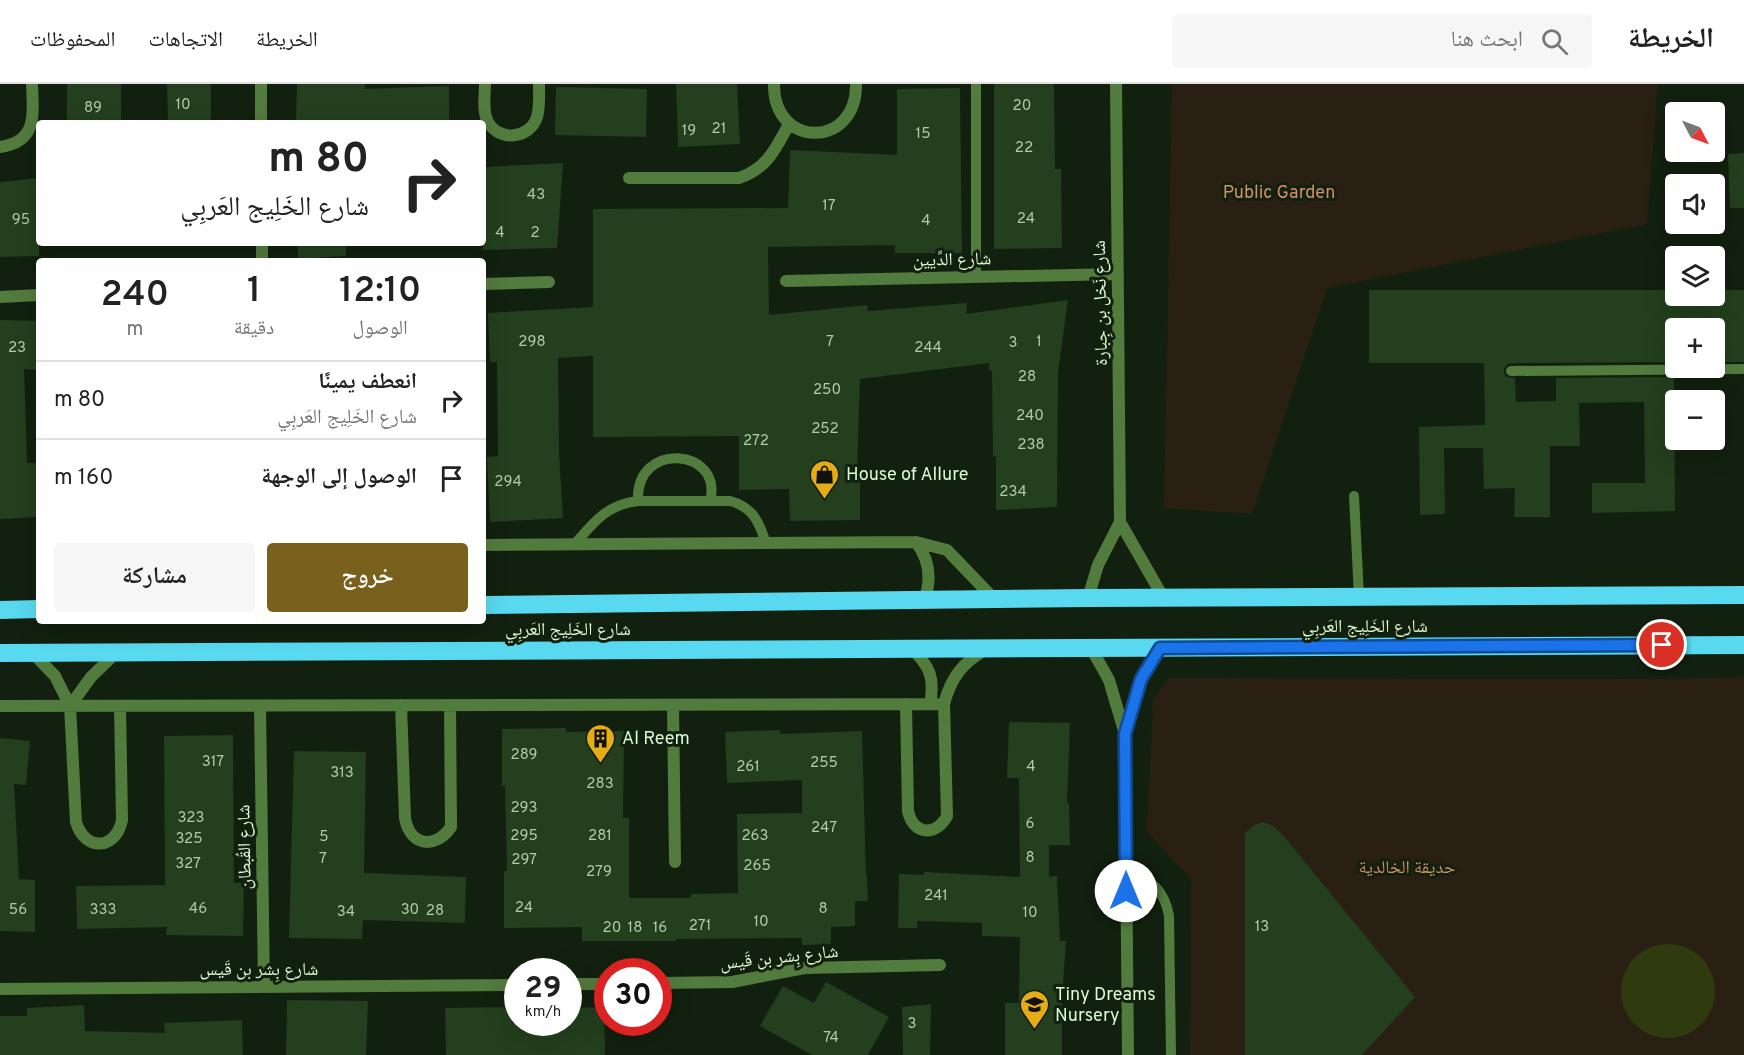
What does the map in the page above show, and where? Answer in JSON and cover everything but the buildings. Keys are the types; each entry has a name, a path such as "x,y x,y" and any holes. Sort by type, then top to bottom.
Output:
{"highway":[{"name":"شارع الخَلِيج العَربِي","path":"486,604 1162,597 1744,595"},
{"path":"0,610 36,609"},
{"name":"شارع الخَلِيج العَربِي","path":"0,653 1744,645"}],"street":[{"path":"0,147 19,142 31,127 32,84"},
{"path":"261,84 261,120"},
{"path":"485,84 487,121 499,133 515,135 529,129 534,123 539,108 539,84"},
{"path":"774,84 777,109 789,124 798,130 817,133 837,127 845,120 855,102 856,84"},
{"name":"شارع نَخل بن جِبارة","path":"1088,598 1098,565 1120,522 1116,84"},
{"path":"629,178 740,178 746,176 762,167 771,157 789,124"},
{"name":"شارع الدِّيين","path":"786,281 1118,274"},
{"path":"486,284 549,282"},
{"path":"0,297 36,296"},
{"name":"شارع نَخل بن جِبارة","path":"1120,522 1162,597"},
{"path":"486,545 916,542 947,550 995,600"},
{"path":"916,542 922,550 929,570 928,591 924,600"},
{"path":"911,648 922,659 930,673 933,688 930,704"},
{"path":"1091,648 1109,680 1125,734 1128,1055"},
{"path":"1125,734 1141,679 1160,648"},
{"path":"906,704 910,820 916,827 925,831 934,830 942,825 947,816 944,704 949,687 958,671 970,658 986,649"},
{"path":"70,706 91,677 117,652"},
{"path":"33,653 56,676 70,706 76,822 79,832 86,840 95,843 105,843 114,838 120,830 122,820 120,706"},
{"path":"0,706 944,704"},
{"path":"401,705 405,818 407,829 414,837 424,842 435,841 444,836 451,827 450,705"},
{"path":"673,705 675,862"},
{"name":"شارع القُبطان","path":"260,706 264,987"},
{"name":"شارع بِشر بن قَيس","path":"672,983 732,982 805,968 940,966"},
{"name":"شارع بِشر بن قَيس","path":"0,988 504,985"}],"lane":[{"path":"976,84 976,277"},
{"path":"1511,371 1744,369"},
{"path":"638,501 641,477 648,469 665,459 675,458 695,463 710,477 712,485 710,501"},
{"path":"1354,496 1359,597"},
{"path":"574,544 594,522 609,510 638,501 730,501 744,506 755,515 766,543"},
{"path":"1126,868 1151,881 1161,891 1167,904 1171,1055"}],"green space":[{"name":"Public Garden","path":"1172,84 1658,84 1647,224 1327,288 1252,514 1164,508"},
{"name":"حديقة الخالدية","path":"1744,677 1744,1055 1190,1055 1191,879 1147,832 1153,699 1169,678 1661,679"}],"shaded area":[{"path":"1668,944 1686,948 1701,958 1711,973 1715,991 1711,1009 1701,1024 1686,1034 1668,1038 1650,1034 1635,1024 1625,1009 1621,991 1625,973 1635,958 1650,948"}],"place":[{"name":"House of Allure","path":"825,500"},
{"name":"Al Reem","path":"601,764"},
{"name":"Tiny Dreams Nursery","path":"1034,1030"}],"route":[{"path":"1126,891 1125,734 1141,679 1160,648 1662,645"}]}
